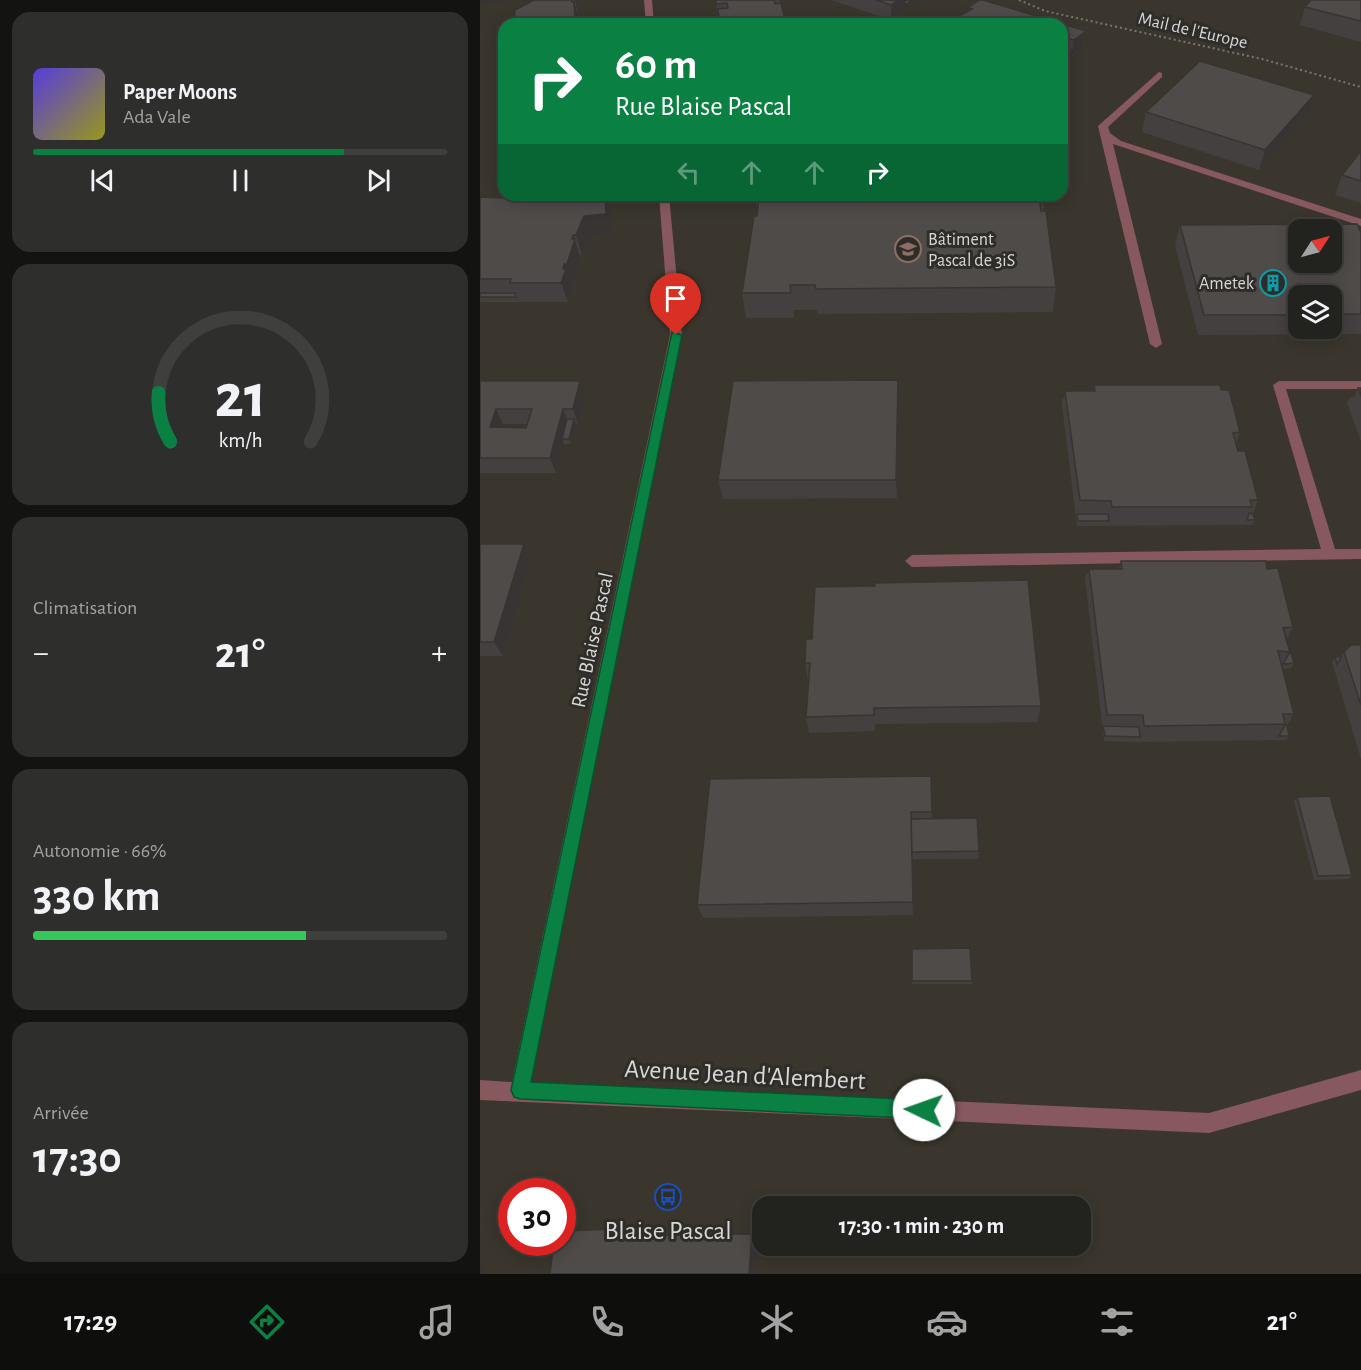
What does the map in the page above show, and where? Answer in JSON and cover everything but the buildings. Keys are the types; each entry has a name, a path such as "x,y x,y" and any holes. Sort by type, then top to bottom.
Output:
{"street":[{"path":"648,0 650,18"},
{"path":"1156,344 1103,126 1159,75"},
{"path":"1106,134 1118,143 1361,223"},
{"name":"Rue Blaise Pascal","path":"520,1090 676,335 665,201"},
{"path":"1330,555 1279,385 1361,385"},
{"path":"912,561 1361,554"},
{"name":"Avenue Jean d'Alembert","path":"480,1090 520,1090 1209,1123 1361,1080"}],"path":[{"name":"Mail de l'Europe","path":"1019,0 1045,11 1262,59 1361,87"}],"shaded area":[{"path":"480,0 1361,0 1361,1274 480,1274"}],"place":[{"name":"Bâtiment Pascal de 3iS","path":"908,249"},
{"name":"Ametek","path":"1273,283"},
{"name":"Blaise Pascal","path":"668,1197"}],"route":[{"path":"676,335 520,1090 924,1110"}]}
